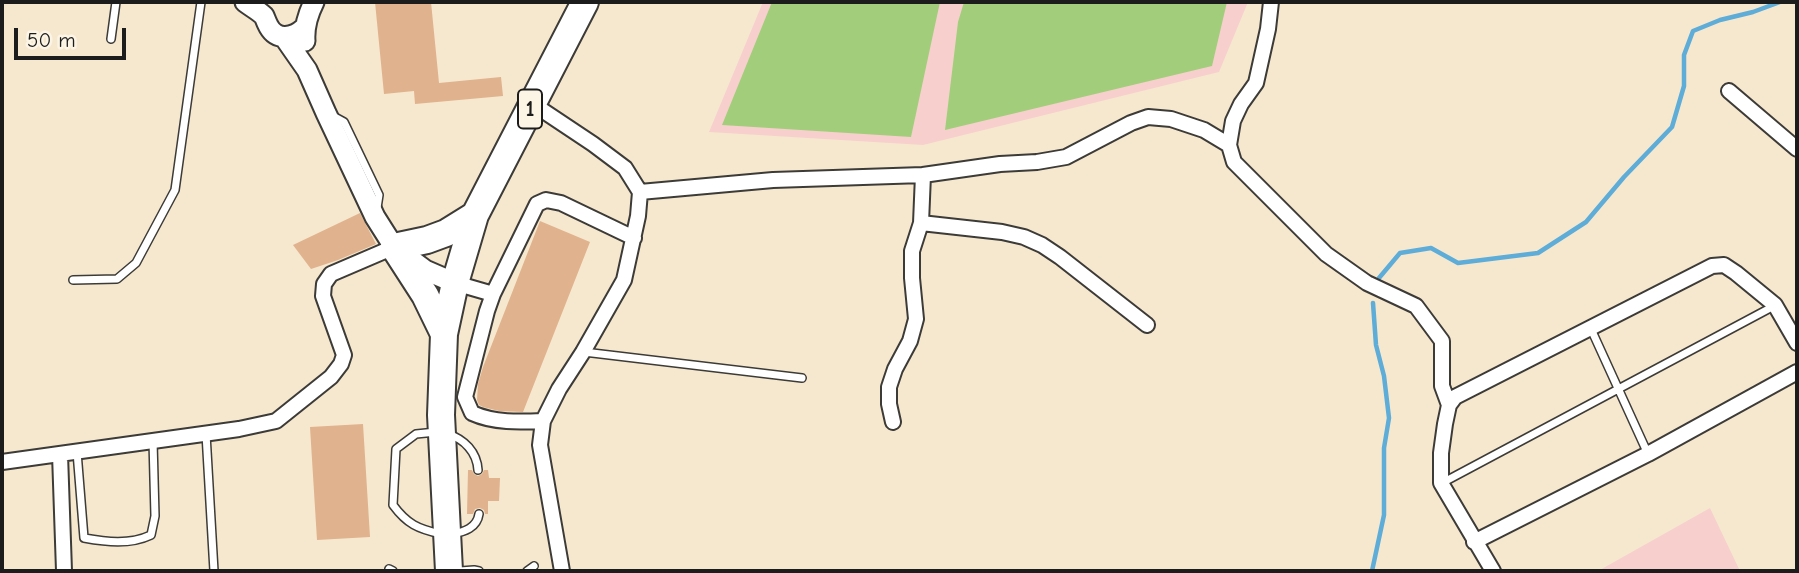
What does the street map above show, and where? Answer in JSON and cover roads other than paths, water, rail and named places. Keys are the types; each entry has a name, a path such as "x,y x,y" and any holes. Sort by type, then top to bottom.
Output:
{"highway":[{"name":"1","path":"449,571 441,415 444,334 455,283 475,215 585,2"},
{"path":"444,334 425,295 394,247 446,233 475,215"}],"street":[{"path":"245,2 267,10 271,30 284,37 298,33 308,11"},
{"path":"1271,2 1256,83 1233,121 1229,145 1234,162 1326,254 1367,283 1416,306 1442,341 1442,386 1449,405"},
{"path":"307,70 308,11"},
{"path":"284,37 307,70 375,217 394,247 425,270 455,283 493,294"},
{"path":"1729,92 1797,149"},
{"path":"533,104 625,168 640,192 638,216 624,280 559,389 543,422 540,445 562,571"},
{"path":"640,192 773,180 923,175 1000,164 1037,162 1066,157 1148,117 1171,119 1204,130 1229,145"},
{"path":"893,422 889,387 914,331 916,320 912,251 921,223 923,175"},
{"path":"543,422 484,418 472,413 465,397 493,294 537,204 546,200 561,203 634,238"},
{"path":"921,223 1002,233 1024,237 1042,245 1147,325"},
{"path":"2,462 206,434 276,421 331,377 341,364 344,355 323,296 324,284 331,274 394,247"},
{"path":"1493,571 1441,483 1441,453 1449,405 1455,397 1712,266 1724,265 1775,305 1797,343"},
{"path":"1474,542 1648,454 1797,372"},
{"path":"60,454 64,571"}],"lane":[{"path":"111,39 116,2"},
{"path":"73,280 117,279 127,271 136,263 175,190 201,2"},
{"path":"1441,483 1775,305"},
{"path":"1591,329 1648,454"},
{"path":"583,352 802,378"},
{"path":"478,470 478,459 459,437 442,432 416,433 396,449 393,505 404,520 425,530 446,535 467,531 478,520 479,514"},
{"path":"206,434 214,571"},
{"path":"78,452 84,538 124,542 151,535 155,516 153,441"},
{"path":"460,571 479,571"}],"waterway":[{"path":"1379,278 1400,253 1431,248 1458,263 1538,253 1586,222 1672,127 1684,86 1684,55 1693,31 1780,2"},
{"path":"1372,571 1384,515 1384,448 1389,418 1384,376 1376,345 1373,303"}]}
